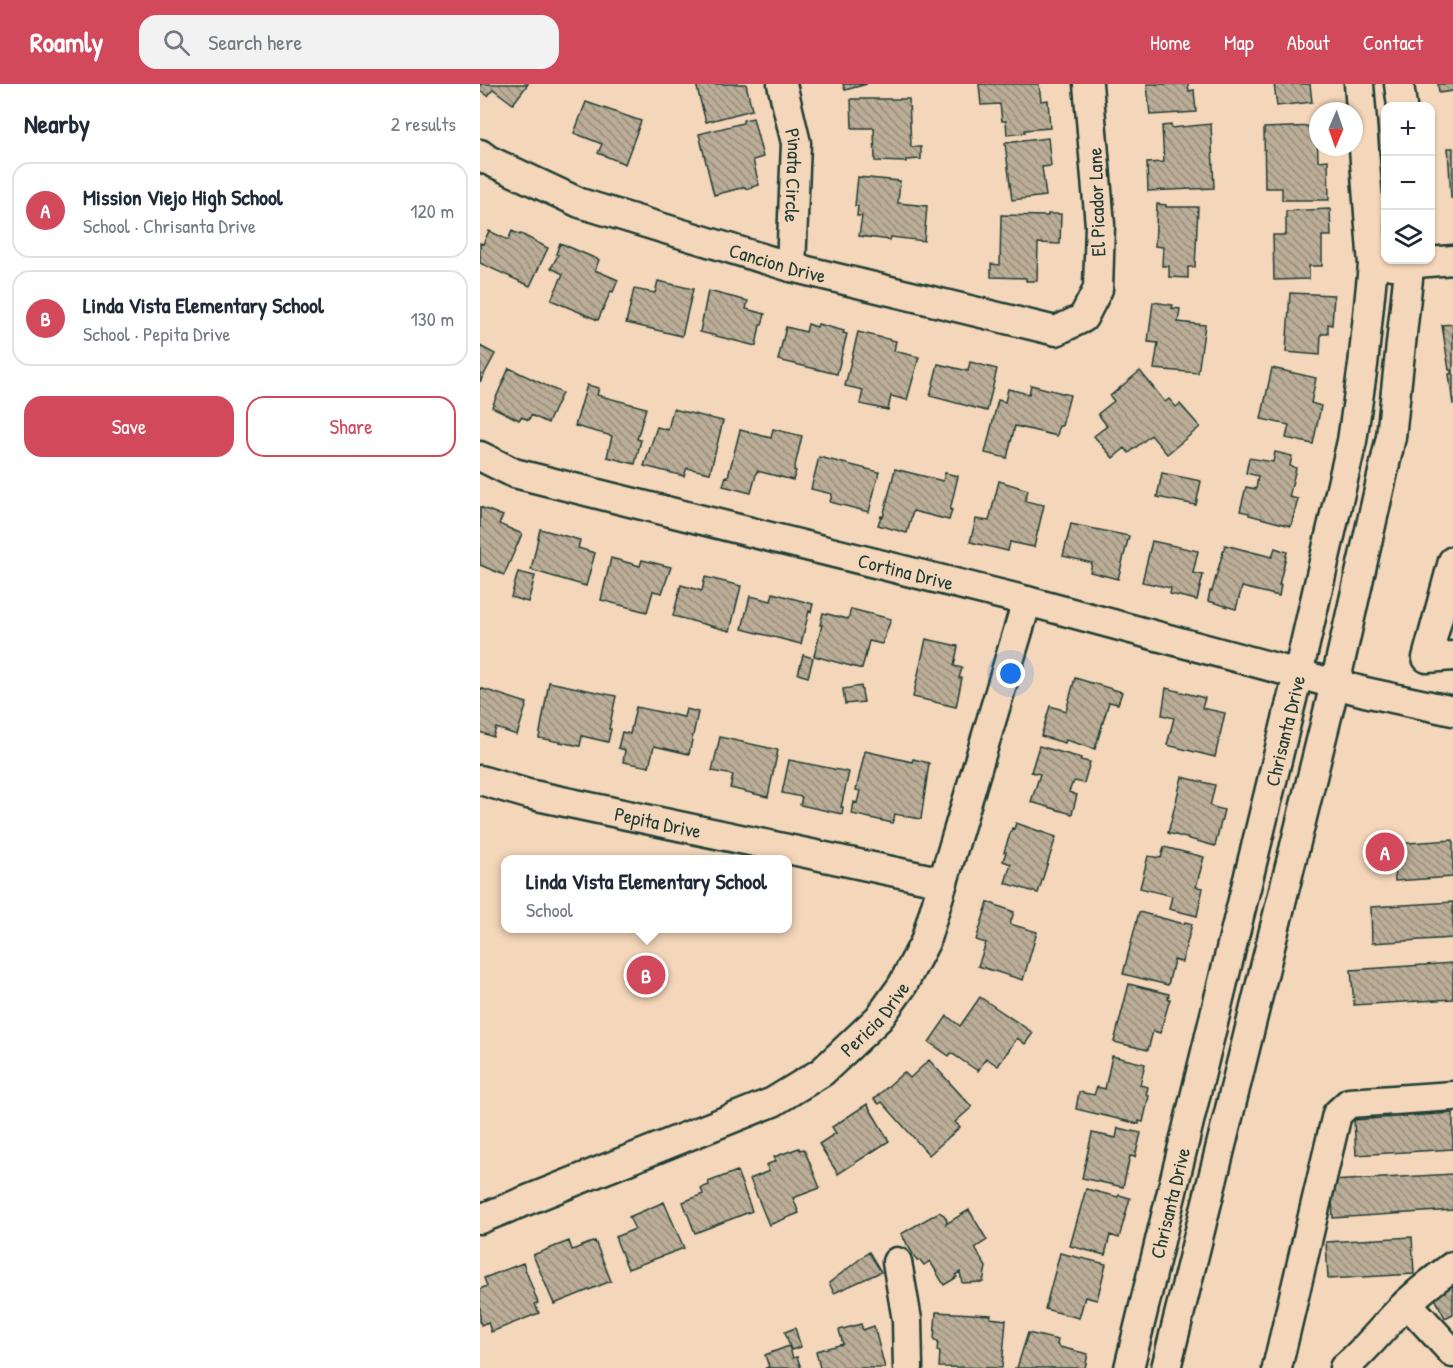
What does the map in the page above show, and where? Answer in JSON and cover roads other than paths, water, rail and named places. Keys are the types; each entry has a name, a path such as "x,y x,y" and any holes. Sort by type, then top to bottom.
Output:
{"street":[{"name":"Pinata Circle","path":"782,84 796,143 791,267"},
{"name":"El Picador Lane","path":"1083,318 1098,289 1100,225 1088,84"},
{"name":"Chrisanta Drive","path":"1129,1368 1298,674 1352,441 1363,365 1373,266 1359,84"},
{"path":"1399,84 1401,102"},
{"name":"Cancion Drive","path":"480,154 488,160 580,203 791,267 1056,331 1083,318"},
{"path":"1435,261 1453,260"},
{"path":"1373,266 1392,264"},
{"name":"Chrisanta Drive","path":"1166,1368 1335,684 1391,437 1410,264"},
{"name":"Cortina Drive","path":"480,456 514,473 1027,601 1386,697 1453,711"},
{"path":"1453,561 1427,658 1453,656"},
{"name":"Pericia Drive","path":"480,1219 774,1102 822,1072 879,1018 903,986 925,942 1027,601"},
{"name":"Pepita Drive","path":"480,780 540,796 943,882"},
{"path":"1277,1368 1337,1114 1349,1103 1453,1096"},
{"path":"897,1262 907,1320 908,1368"},
{"path":"1344,1368 1362,1353 1407,1303 1430,1282 1453,1266"},
{"path":"1407,1303 1453,1355 1439,1368"}],"place":[{"name":"Mission Viejo High School","path":"1385,852"},
{"name":"Linda Vista Elementary School","path":"646,975"}]}
